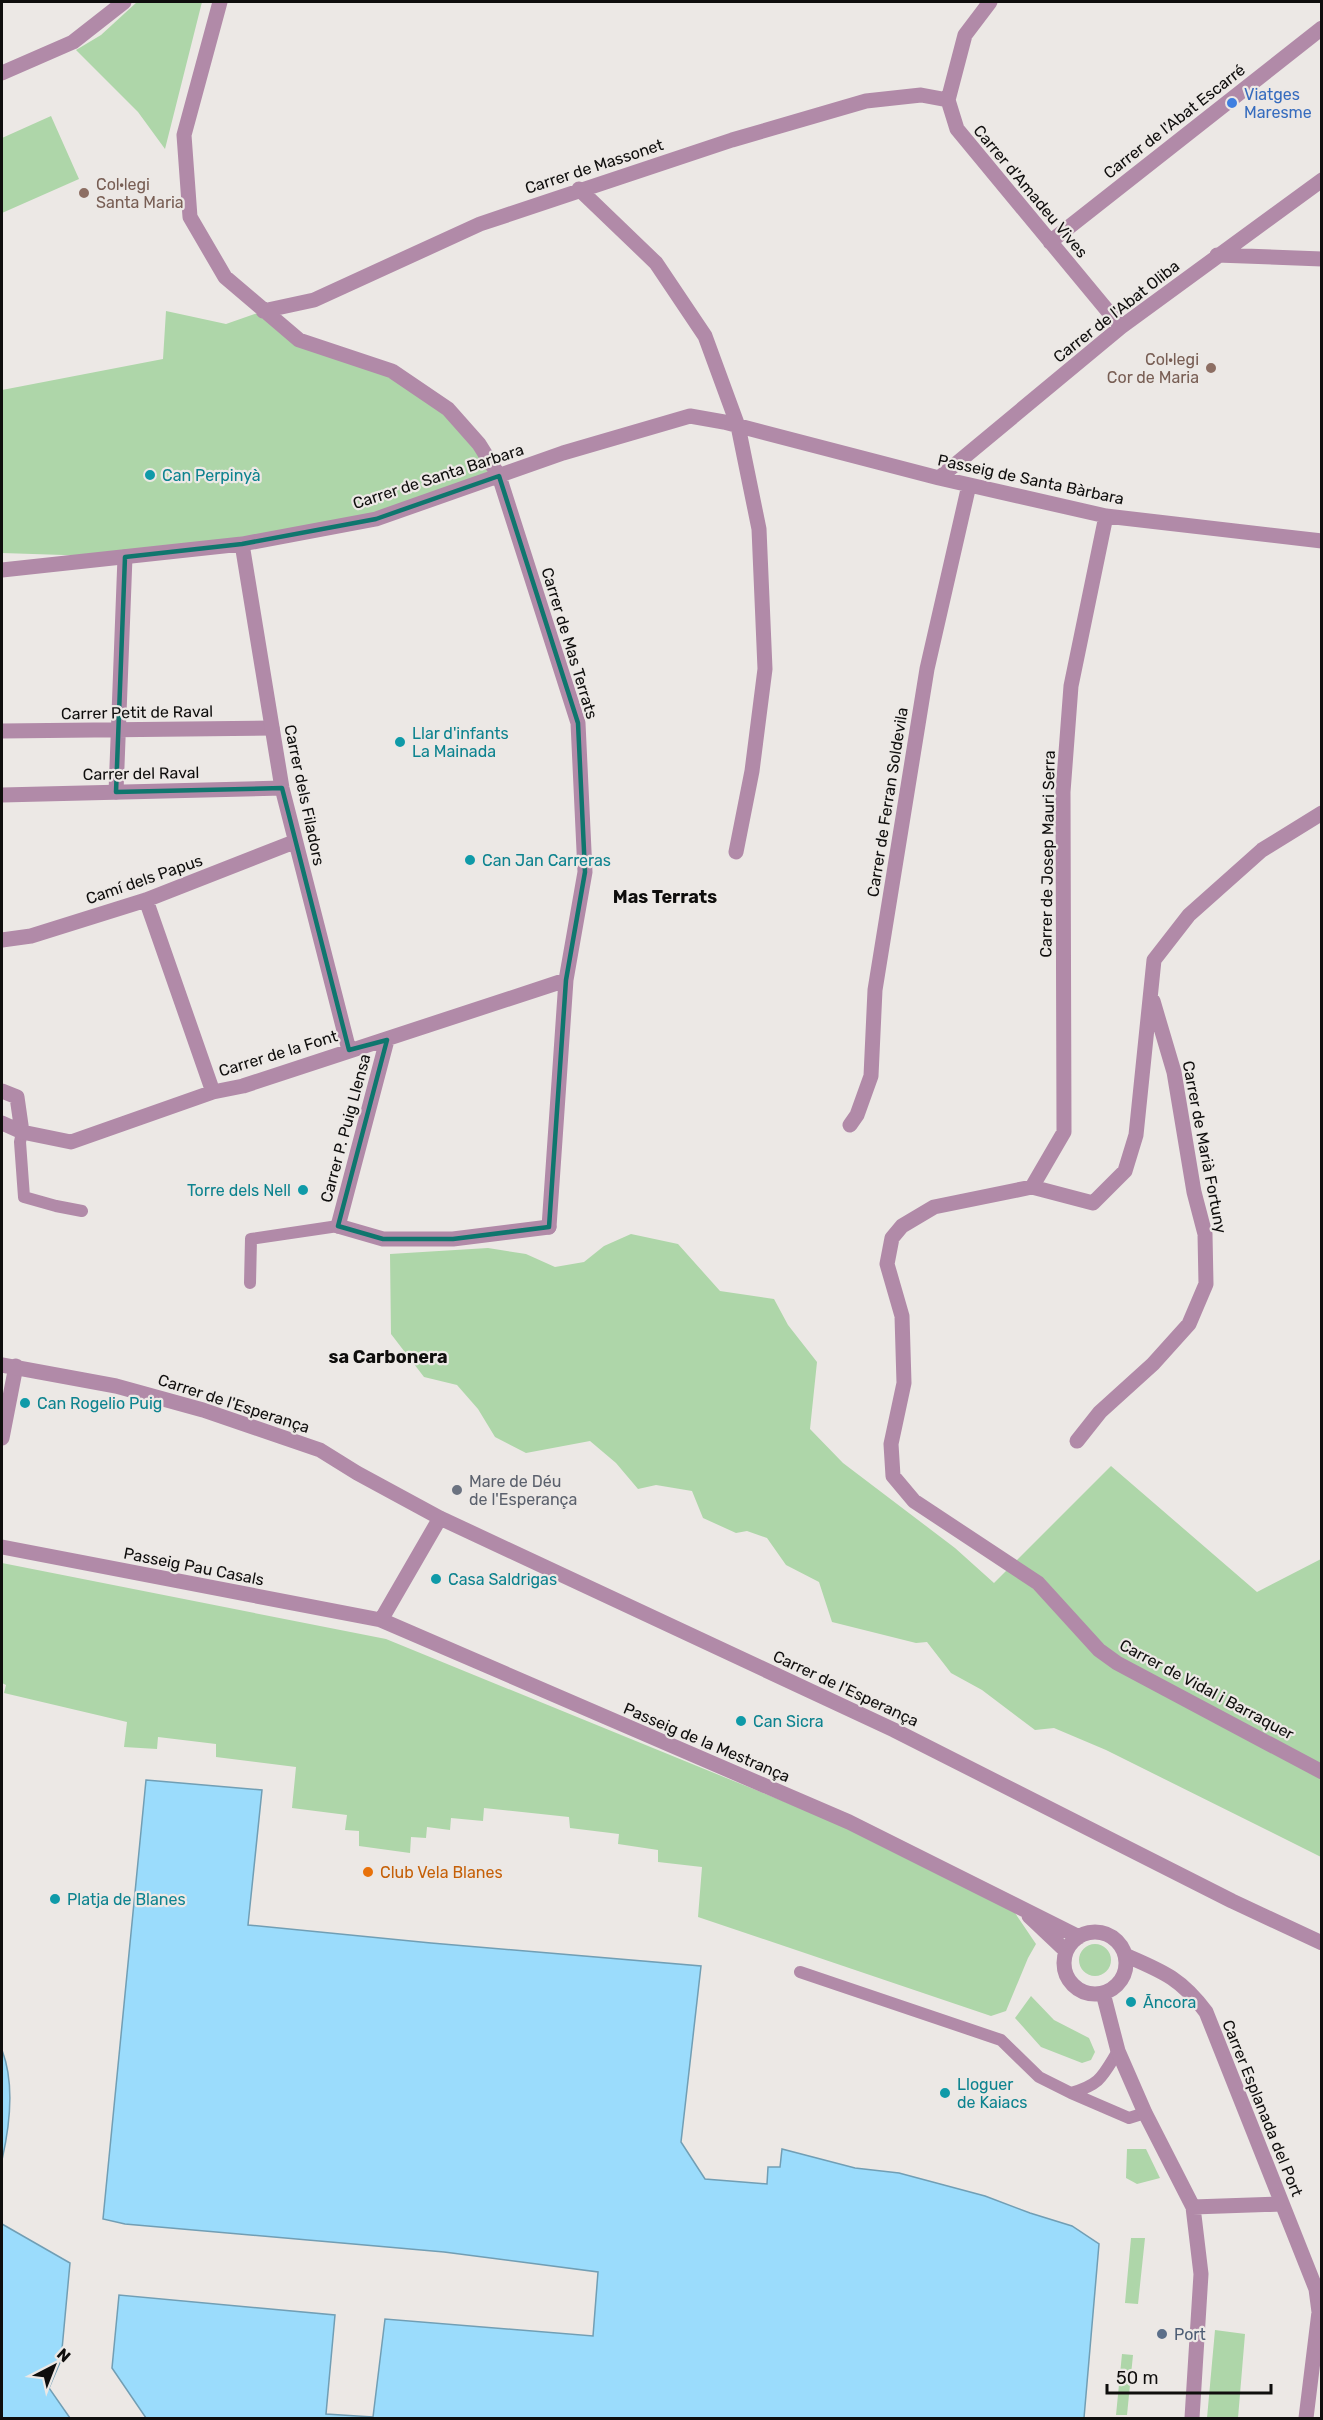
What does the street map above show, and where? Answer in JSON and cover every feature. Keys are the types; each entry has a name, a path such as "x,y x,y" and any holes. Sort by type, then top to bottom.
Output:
{"street":[{"path":"2,73 73,42 124,2"},
{"name":"Carrer de Mas Terrats","path":"220,2 184,135 190,217 225,277 262,311 299,340 392,370 448,409 479,444 499,476 578,723 585,872 566,980 549,1227 453,1239 383,1239 338,1226"},
{"path":"948,100 965,35 990,2"},
{"name":"Carrer de l'Abat Escarré","path":"1050,242 1322,28"},
{"name":"Carrer de Massonet","path":"262,311 314,300 480,224 579,189 732,140 866,101 921,95 948,100"},
{"name":"Carrer d'Amadeu Vives","path":"948,100 957,129 1121,327"},
{"name":"Carrer de l'Abat Oliba","path":"939,478 1121,327 1322,180"},
{"path":"579,189 657,264 705,336 738,426 759,529 765,669 752,771 736,852"},
{"path":"1217,255 1322,259"},
{"name":"Carrer de Santa Barbara","path":"2,570 242,544 376,519 563,453 690,416 738,426"},
{"name":"Passeig de Santa Bàrbara","path":"738,426 939,478 1106,516 1322,541"},
{"name":"Carrer de Ferran Soldevila","path":"849,1125 857,1115 871,1076 875,990 925,681 969,485"},
{"name":"Carrer de Josep Mauri Serra","path":"1032,1187 1064,1132 1063,792 1071,686 1106,516"},
{"name":"Carrer dels Filadors","path":"242,544 282,788 349,1050"},
{"path":"116,792 125,557"},
{"name":"Carrer Petit de Raval","path":"2,731 272,728"},
{"name":"Carrer del Raval","path":"2,795 282,788"},
{"name":"Carrer de Vidal i Barraquer","path":"1322,813 1262,850 1189,915 1154,960 1136,1135 1125,1171 1093,1203 1032,1187 934,1207 902,1226 892,1238 887,1264 902,1316 904,1383 891,1444 893,1476 914,1501 1038,1583 1099,1650 1117,1663 1322,1772"},
{"name":"Camí dels Papus","path":"2,940 31,936 146,900 294,842"},
{"path":"146,900 213,1092"},
{"name":"Carrer de la Font","path":"2,1123 22,1132 71,1142 213,1092 243,1086 566,980"},
{"name":"Carrer de Marià Fortuny","path":"1077,1441 1100,1412 1153,1364 1189,1324 1206,1284 1205,1234 1194,1192 1174,1072 1151,993"},
{"name":"Carrer P. Puig Llensa","path":"338,1226 387,1040"},
{"path":"2,1091 17,1097 22,1132"},
{"path":"2,1438 9,1366"},
{"name":"Carrer de l'Esperança","path":"9,1366 116,1386 263,1429 320,1450 357,1473 441,1518 894,1730 1232,1901 1322,1943"},
{"path":"381,1620 441,1518"},
{"name":"Passeig Pau Casals","path":"2,1547 381,1620"},
{"name":"Passeig de la Mestrança","path":"381,1620 849,1822 1079,1936"},
{"name":"Passeig de la Mestrança","path":"1016,1904 1066,1951"},
{"path":"1097,1932 1107,1934 1121,1946 1125,1955 1126,1965 1119,1982 1103,1993 1084,1992 1069,1980 1064,1961 1066,1951 1079,1936 1097,1932"},
{"name":"Carrer Esplanada del Port","path":"1125,1955 1171,1975 1193,1994 1206,2012 1316,2289 1320,2314 1306,2418"},
{"path":"1103,1993 1118,2052 1145,2113 1193,2207 1201,2274 1192,2418"},
{"path":"1193,2207 1282,2204"}],"lane":[{"path":"22,1132 20,1142 24,1197 82,1211"},
{"path":"250,1283 252,1239 338,1226"},
{"path":"800,1972 1001,2040 1039,2077 1129,2118 1145,2113"},
{"path":"1071,2093 1100,2081 1118,2052"}],"highlighted area":[{"path":"499,476 578,723 585,872 566,980 549,1227 453,1239 383,1239 338,1226 387,1040 349,1050 282,788 116,792 125,557 242,544 376,519"}],"green space":[{"path":"137,2 202,2 165,149 138,112 76,50 101,35"},
{"path":"51,116 79,179 2,213 2,138"},
{"path":"166,311 226,324 263,311 299,340 392,371 448,409 499,476 376,519 125,557 2,553 2,390 163,359"},
{"path":"631,1234 678,1244 720,1291 774,1299 788,1325 817,1362 810,1429 843,1463 955,1548 994,1583 1111,1466 1257,1592 1321,1559 1321,1857 1106,1750 1054,1728 1035,1730 982,1690 951,1673 927,1642 916,1643 832,1622 819,1582 786,1565 767,1538 747,1531 736,1533 703,1518 692,1491 656,1485 638,1489 616,1463 590,1441 526,1453 495,1437 478,1409 457,1385 424,1377 391,1334 390,1254 488,1248 526,1254 555,1267 584,1262 604,1246"},
{"path":"2,1563 386,1639 839,1824 1011,1907 1036,1944 1006,2011 991,2016 698,1917 702,1867 658,1862 658,1850 618,1844 619,1834 570,1828 569,1817 484,1808 483,1821 451,1818 450,1830 427,1827 426,1838 411,1837 410,1853 359,1846 359,1831 345,1830 347,1815 292,1808 296,1767 216,1757 216,1744 158,1737 157,1749 124,1747 127,1722 4,1693 6,1685 2,1683"},
{"path":"1095,1944 1106,1949 1111,1960 1106,1971 1095,1976 1084,1971 1079,1960 1084,1949"},
{"path":"1031,1996 1054,2020 1089,2038 1095,2052 1091,2060 1082,2063 1041,2047 1015,2018"},
{"path":"1127,2149 1146,2149 1160,2178 1137,2184 1126,2178"},
{"path":"1131,2238 1145,2238 1138,2304 1125,2303"},
{"path":"1215,2330 1245,2334 1238,2418 1207,2418"},
{"path":"1122,2354 1133,2355 1127,2415 1116,2415"}],"water":[{"path":"146,1780 262,1790 248,1925 701,1966 681,2142 705,2179 767,2184 768,2167 780,2167 782,2149 855,2168 899,2173 985,2196 1072,2226 1099,2244 1084,2418 146,2418 112,2368 119,2295 335,2315 326,2414 373,2417 385,2319 593,2336 598,2272 444,2252 125,2224 103,2219"},
{"path":"2,2050 9,2077 10,2105 2,2160"},
{"path":"2,2224 70,2263 61,2360 49,2388 70,2418 2,2418"}],"place":[{"name":"Viatges Maresme","path":"1232,103"},
{"name":"Col·legi Santa Maria","path":"84,193"},
{"name":"Col·legi Cor de Maria","path":"1211,368"},
{"name":"Can Perpinyà","path":"150,475"},
{"name":"Llar d'infants La Mainada","path":"400,742"},
{"name":"Can Jan Carreras","path":"470,860"},
{"name":"Torre dels Nell","path":"303,1190"},
{"name":"Can Rogelio Puig","path":"25,1403"},
{"name":"Mare de Déu de l'Esperança","path":"457,1490"},
{"name":"Casa Saldrigas","path":"436,1579"},
{"name":"Can Sicra","path":"741,1721"},
{"name":"Club Vela Blanes","path":"368,1872"},
{"name":"Platja de Blanes","path":"55,1899"},
{"name":"Ãncora","path":"1131,2002"},
{"name":"Lloguer de Kaiacs","path":"945,2093"},
{"name":"Port","path":"1162,2334"}],"district":[{"name":"Mas Terrats","path":"665,897"},
{"name":"sa Carbonera","path":"388,1357"}]}
